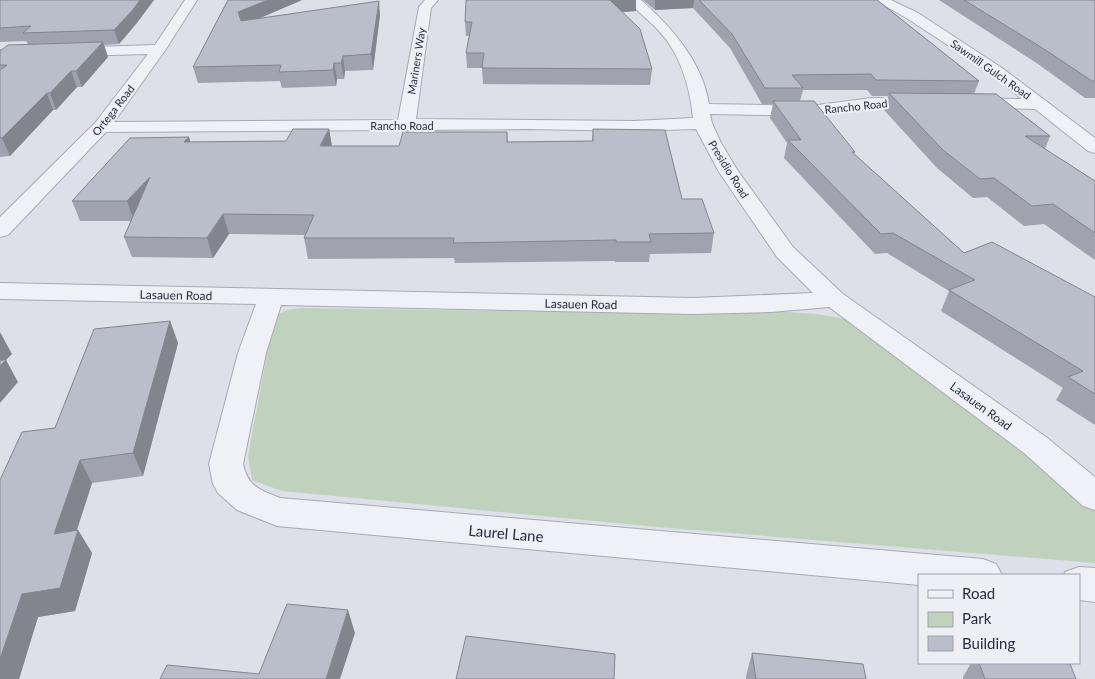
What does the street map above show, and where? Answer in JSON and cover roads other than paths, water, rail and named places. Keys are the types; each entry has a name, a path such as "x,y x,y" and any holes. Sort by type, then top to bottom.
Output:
{"street":[{"name":"Ortega Road","path":"0,230 101,127 159,49 191,0"},
{"name":"Mariners Way","path":"406,125 425,7 432,0"},
{"name":"Presidio Road","path":"634,0 664,28 681,51 692,76 702,116 712,144 765,226 785,252 834,300"},
{"name":"Sawmill Gulch Road","path":"881,0 913,16 997,71 1095,147"},
{"path":"0,54 159,49"},
{"name":"Rancho Road","path":"101,127 634,126 702,116 810,111 872,103 1041,104"},
{"name":"Lasauen Road","path":"0,291 693,306 834,300 1035,445 1095,497"},
{"name":"Laurel Lane","path":"271,297 252,353 226,464 230,484 248,500 277,512 972,574"},
{"path":"1080,584 1095,585"}]}
